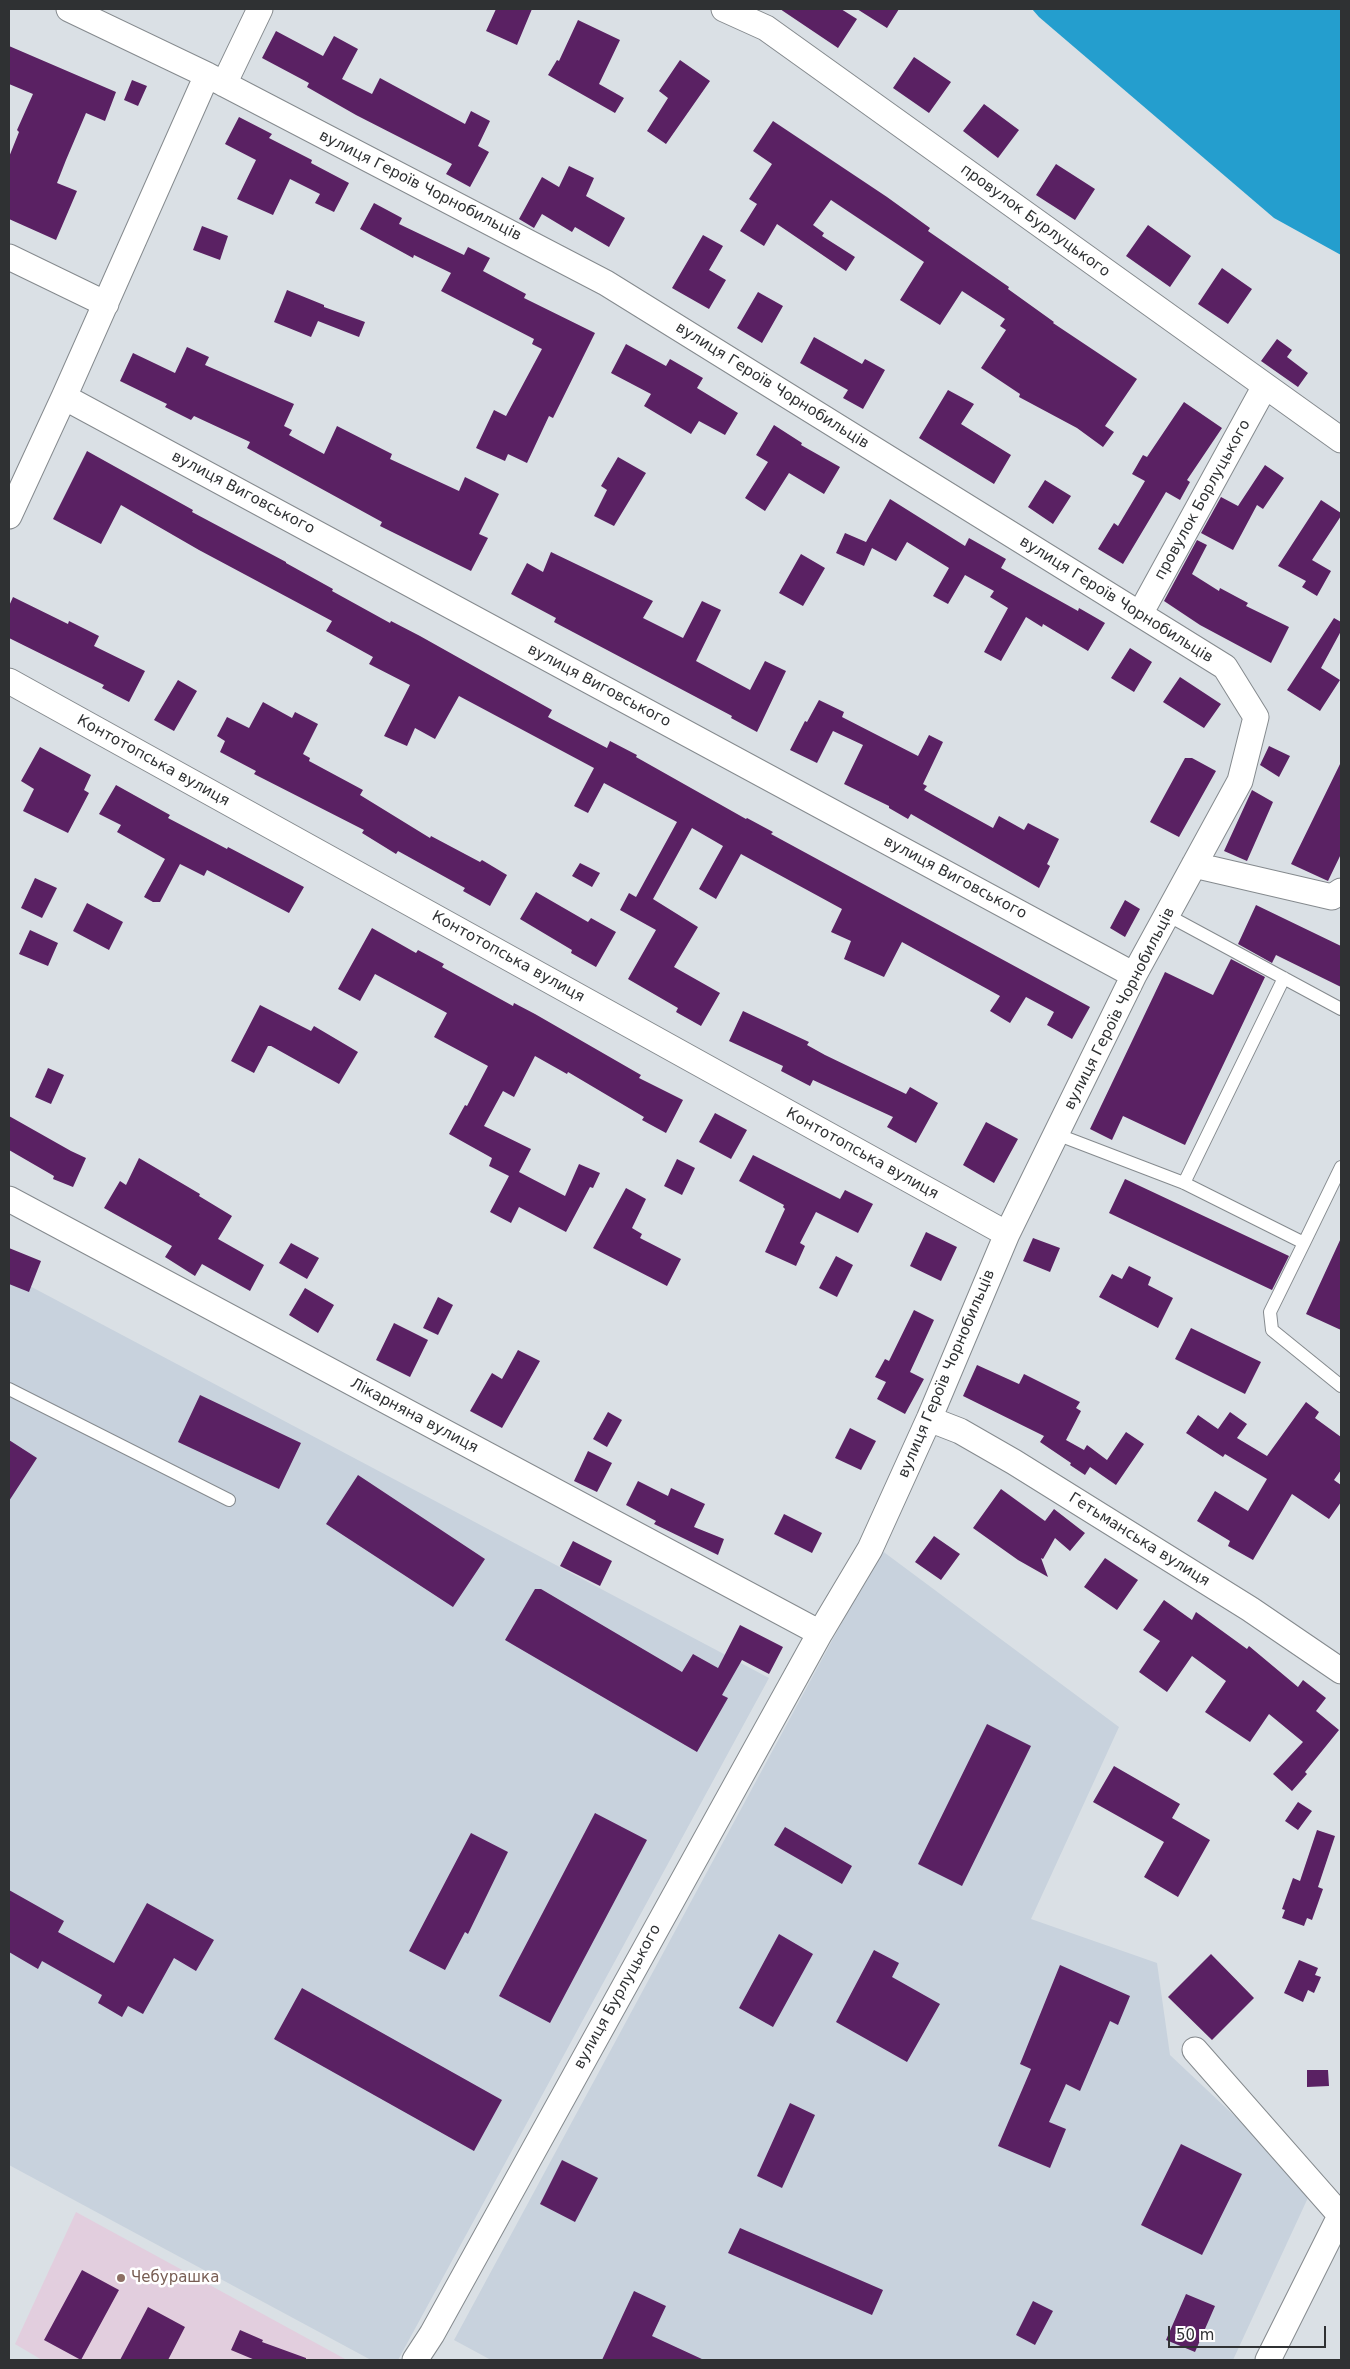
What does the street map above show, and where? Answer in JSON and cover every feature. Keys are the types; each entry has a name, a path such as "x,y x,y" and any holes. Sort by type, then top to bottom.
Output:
{"street":[{"name":"вулиця Героїв Чорнобильців","path":"69,9 215,80 606,282 1225,668 1256,717 1240,781 1134,975 1006,1234 929,1419 870,1549 820,1633"},
{"path":"9,516 106,304 215,80 260,9"},
{"name":"провулок Бурлуцького","path":"724,9 766,28 1341,440"},
{"path":"9,258 106,304"},
{"name":"провулок Борлуцького","path":"1140,614 1265,386"},
{"name":"вулиця Виговського","path":"64,397 1134,975"},
{"name":"Контотопська вулиця","path":"9,681 1006,1234"},
{"path":"1194,865 1332,898 1341,891"},
{"name":"Лікарняна вулиця","path":"9,1199 820,1633"},
{"name":"Гетьманська вулиця","path":"929,1419 960,1431 1014,1462 1250,1609 1341,1671"},
{"name":"вулиця Бурлуцького","path":"415,2360 432,2334 820,1633"},
{"path":"1195,2050 1341,2214 1268,2360"}],"lane":[{"path":"1167,916 1341,1009"},
{"path":"1184,1183 1284,978"},
{"path":"1056,1134 1184,1183 1304,1242"},
{"path":"1341,1167 1270,1312 1272,1330 1341,1386"},
{"path":"9,1389 229,1500"}],"shaded area":[{"path":"9,1275 769,1678 398,2360 371,2360 9,2165"},
{"path":"881,1550 1119,1727 1031,1919 1157,1963 1170,2055 1312,2189 1233,2360 491,2360 454,2340"},
{"name":"Чебурашка","path":"76,2212 347,2360 42,2360 15,2344"}],"water":[{"path":"1032,9 1341,9 1341,255 1274,218"}],"building":[{"path":"496,9 532,9 517,45 486,31"},
{"path":"780,9 841,9 857,19 838,48"},
{"path":"857,9 899,9 887,28"},
{"path":"578,20 620,40 599,84 624,98 615,113 548,75 557,60 559,61"},
{"path":"276,31 323,56 334,36 358,49 342,79 372,94 380,78 465,124 471,111 490,121 478,146 489,152 470,187 446,174 452,164 356,115 307,87 309,83 262,58"},
{"path":"9,46 116,92 105,121 86,113 66,160 57,183 77,191 56,240 9,219 9,157 19,132 17,130 33,94 9,84"},
{"path":"914,57 951,82 929,113 893,88"},
{"path":"680,60 710,81 666,144 647,131 668,98 659,91"},
{"path":"132,80 147,86 138,106 124,100"},
{"path":"984,104 1019,130 998,158 963,131"},
{"path":"239,117 272,134 269,138 312,160 311,163 349,183 334,212 315,203 320,194 290,179 273,215 237,199 256,160 225,144"},
{"path":"773,121 887,197 930,228 928,231 1009,287 1008,289 1053,323 1137,379 1105,426 1114,432 1103,447 1077,428 1019,397 1020,394 981,368 1006,330 1000,326 1005,319 962,291 940,325 900,300 924,262 831,200 813,225 824,233 822,236 855,257 846,271 777,224 764,246 740,231 757,204 749,199 772,164 753,151"},
{"path":"1056,164 1095,189 1075,220 1036,195"},
{"path":"569,166 594,178 586,196 625,218 609,247 575,227 572,232 542,214 534,228 519,219 542,177 559,187"},
{"path":"374,203 402,218 399,224 464,255 468,247 490,258 483,271 526,294 524,298 595,333 553,418 549,416 527,463 508,454 505,461 476,448 494,410 506,416 542,349 532,344 534,339 441,291 451,273 414,255 413,258 360,229"},
{"path":"1148,225 1191,256 1170,287 1126,256"},
{"path":"202,226 228,236 220,260 193,250"},
{"path":"703,235 723,246 709,270 726,280 709,309 672,288"},
{"path":"1222,268 1252,289 1228,324 1198,304"},
{"path":"287,290 324,305 324,307 365,322 359,337 318,321 311,337 274,322"},
{"path":"758,292 783,306 762,343 737,328"},
{"path":"814,337 862,364 865,359 885,370 863,409 843,398 848,390 800,363"},
{"path":"1277,339 1292,350 1287,357 1308,373 1298,387 1261,361"},
{"path":"626,344 666,366 670,359 703,378 697,388 738,413 725,435 699,421 691,434 644,406 651,394 611,373"},
{"path":"187,347 209,357 205,365 294,404 284,426 292,430 289,435 324,454 337,426 392,454 390,459 459,491 465,477 499,494 479,534 488,538 471,571 380,526 382,522 247,448 250,442 194,416 191,420 165,407 167,404 120,381 133,353 175,373"},
{"path":"948,390 974,404 961,424 1011,455 994,484 919,438"},
{"path":"1184,402 1222,428 1187,480 1190,482 1180,500 1166,492 1123,564 1098,549 1114,523 1118,526 1145,481 1132,474 1143,455 1147,457"},
{"path":"774,425 802,443 801,445 840,467 824,494 789,473 765,511 745,498 768,462 756,455"},
{"path":"87,451 193,510 192,512 286,562 333,589 332,591 390,623 391,621 420,636 552,710 548,717 607,748 610,741 637,755 636,757 746,819 773,832 771,834 1090,1007 1072,1039 1047,1025 1054,1012 1026,997 1010,1023 990,1011 1000,996 902,942 884,977 844,959 851,941 831,932 842,909 741,854 716,899 699,889 723,846 692,828 653,899 698,927 674,967 720,993 701,1026 676,1012 678,1008 628,979 656,930 620,910 629,893 636,897 677,822 604,783 588,813 574,806 594,768 459,696 435,739 415,728 407,746 384,736 410,685 369,664 373,657 326,631 332,621 199,550 121,505 101,544 53,519"},
{"path":"618,457 646,473 614,526 594,516 607,490 601,486"},
{"path":"1265,465 1284,478 1263,509 1257,505 1233,550 1201,533 1221,497 1238,506"},
{"path":"1045,480 1071,496 1053,524 1028,507"},
{"path":"890,499 965,546 969,538 1006,559 1001,568 1078,611 1079,608 1105,623 1088,651 1043,624 1042,627 1026,617 1001,661 984,652 1008,608 990,597 994,591 965,575 948,604 933,596 949,568 907,542 896,561 872,548 864,566 836,553 845,533 866,542"},
{"path":"1321,500 1341,513 1341,516 1312,560 1331,571 1317,596 1302,587 1306,581 1278,566"},
{"path":"1197,540 1207,545 1192,574 1219,591 1220,588 1248,603 1246,606 1289,627 1271,663 1200,625 1164,601"},
{"path":"551,552 653,601 643,618 683,638 702,601 721,610 696,661 750,690 765,661 786,671 757,732 731,718 732,716 554,622 556,618 511,594 527,563 543,572"},
{"path":"801,554 825,568 803,606 779,593"},
{"path":"13,597 68,624 69,621 99,636 94,646 145,671 129,702 102,688 104,685 9,638 9,606"},
{"path":"1334,618 1341,622 1341,631 1321,668 1340,680 1320,711 1287,690"},
{"path":"1130,648 1152,662 1134,692 1111,678"},
{"path":"1180,677 1221,704 1204,728 1163,702"},
{"path":"178,680 197,691 174,731 154,720"},
{"path":"819,700 844,712 842,717 918,756 929,735 943,742 923,784 927,786 924,790 993,828 999,816 1024,830 1028,823 1059,839 1047,864 1050,866 1039,888 911,814 908,819 889,808 889,806 844,784 863,745 833,731 817,763 790,750 805,721 807,722"},
{"path":"263,702 292,718 295,712 318,724 303,754 310,758 309,761 363,790 360,795 430,838 431,836 480,862 482,860 507,875 490,906 463,891 465,888 398,851 396,854 362,833 364,830 254,774 256,771 220,752 225,741 217,736 227,717 249,728"},
{"path":"1269,746 1290,756 1279,777 1260,765"},
{"path":"40,747 91,775 84,790 89,793 68,833 23,811 34,789 21,781"},
{"path":"1185,758 1192,758 1216,771 1179,837 1150,822"},
{"path":"1341,762 1341,854 1328,881 1291,864"},
{"path":"116,785 170,815 168,818 304,887 289,913 207,870 204,876 180,864 160,902 153,902 144,897 165,859 117,832 121,825 99,814"},
{"path":"1252,790 1273,802 1247,861 1224,851"},
{"path":"580,863 600,873 592,887 572,876"},
{"path":"35,878 57,888 42,918 21,908"},
{"path":"536,892 588,922 591,918 616,932 596,967 571,953 572,950 520,919"},
{"path":"1125,900 1140,909 1125,937 1110,928"},
{"path":"87,903 123,922 109,950 73,931"},
{"path":"1256,905 1341,946 1341,987 1276,955 1272,963 1238,944"},
{"path":"372,928 416,953 418,950 444,964 442,967 513,1006 514,1003 535,1014 641,1075 639,1078 683,1100 666,1133 642,1120 644,1117 568,1072 567,1074 535,1056 514,1097 503,1091 484,1126 531,1149 519,1172 565,1196 579,1164 600,1173 593,1188 590,1187 566,1232 519,1207 511,1223 490,1212 509,1176 489,1166 492,1158 449,1134 465,1105 467,1106 488,1066 434,1037 447,1013 375,974 360,1001 338,989"},
{"path":"30,930 58,943 48,966 19,954"},
{"path":"1231,959 1265,977 1185,1145 1123,1116 1112,1140 1090,1129 1165,972 1213,995"},
{"path":"260,1005 311,1031 314,1026 358,1052 339,1084 271,1046 268,1046 254,1073 231,1061"},
{"path":"743,1011 809,1042 807,1045 825,1055 906,1094 910,1087 938,1103 916,1143 887,1127 893,1117 813,1080 810,1086 781,1071 783,1066 729,1041"},
{"path":"48,1068 64,1075 51,1104 35,1097"},
{"path":"715,1113 747,1130 731,1159 699,1142"},
{"path":"9,1116 86,1158 73,1187 53,1179 54,1176 9,1150"},
{"path":"986,1122 1018,1139 994,1183 963,1165"},
{"path":"753,1155 840,1199 845,1190 873,1204 858,1233 816,1212 800,1243 805,1246 796,1266 765,1252 785,1209 784,1205 739,1181"},
{"path":"139,1158 200,1194 199,1196 232,1216 218,1239 264,1265 250,1291 202,1264 195,1276 165,1257 172,1246 104,1208 120,1181 126,1185"},
{"path":"677,1159 695,1168 682,1195 664,1186"},
{"path":"1125,1179 1289,1256 1272,1290 1109,1213"},
{"path":"626,1188 646,1199 632,1228 642,1234 640,1238 681,1259 667,1286 593,1248"},
{"path":"926,1232 957,1247 941,1281 910,1266"},
{"path":"1033,1238 1060,1248 1050,1272 1023,1261"},
{"path":"1341,1238 1341,1330 1306,1314"},
{"path":"291,1243 319,1258 307,1279 279,1263"},
{"path":"9,1248 41,1261 29,1292 9,1284"},
{"path":"836,1256 853,1265 837,1297 819,1288"},
{"path":"1129,1266 1151,1277 1148,1285 1173,1298 1158,1328 1099,1297 1112,1274 1122,1279"},
{"path":"305,1288 334,1305 318,1333 289,1315"},
{"path":"438,1297 453,1305 438,1335 423,1328"},
{"path":"914,1310 934,1320 910,1372 924,1379 905,1414 877,1399 886,1382 875,1377 885,1359 889,1361"},
{"path":"394,1323 428,1340 410,1377 376,1360"},
{"path":"1191,1328 1261,1362 1245,1394 1175,1359"},
{"path":"518,1350 540,1361 502,1428 470,1411 492,1373 502,1379"},
{"path":"977,1365 1019,1384 1024,1374 1080,1402 1076,1408 1081,1411 1066,1440 1084,1450 1087,1445 1107,1460 1126,1432 1144,1444 1116,1485 1090,1467 1085,1475 1040,1442 1044,1436 963,1396"},
{"path":"200,1395 301,1443 279,1489 178,1442"},
{"path":"1306,1402 1319,1412 1315,1418 1341,1437 1341,1470 1334,1480 1341,1485 1341,1502 1329,1519 1292,1494 1253,1560 1228,1546 1230,1541 1197,1521 1215,1491 1248,1511 1267,1479 1225,1454 1223,1457 1186,1433 1198,1415 1218,1429 1230,1412 1247,1424 1237,1438 1267,1456"},
{"path":"608,1412 622,1420 607,1447 593,1439"},
{"path":"850,1428 876,1441 861,1470 835,1458"},
{"path":"9,1440 37,1458 9,1501"},
{"path":"588,1451 612,1463 597,1492 574,1481"},
{"path":"358,1475 485,1559 453,1607 326,1524"},
{"path":"638,1481 668,1496 671,1488 705,1504 694,1527 724,1539 718,1555 654,1524 656,1521 626,1505"},
{"path":"1001,1489 1045,1521 1054,1509 1085,1533 1070,1551 1055,1538 1043,1559 1041,1558 1048,1577 1018,1560 973,1528"},
{"path":"784,1514 822,1533 812,1553 774,1534"},
{"path":"934,1536 960,1554 941,1580 915,1562"},
{"path":"573,1541 612,1561 600,1586 560,1566"},
{"path":"1105,1558 1138,1580 1117,1610 1084,1587"},
{"path":"535,1589 541,1589 682,1672 693,1654 718,1668 740,1625 783,1647 769,1674 742,1660 722,1695 728,1698 697,1752 505,1640"},
{"path":"1164,1600 1192,1620 1196,1612 1247,1649 1249,1646 1298,1687 1303,1680 1326,1698 1316,1711 1339,1730 1305,1772 1307,1774 1292,1791 1273,1774 1303,1742 1269,1714 1250,1742 1205,1712 1226,1681 1192,1656 1167,1692 1139,1672 1160,1641 1143,1630"},
{"path":"987,1724 1031,1746 962,1886 918,1864"},
{"path":"1114,1766 1180,1804 1172,1818 1210,1840 1178,1897 1144,1877 1164,1842 1093,1802"},
{"path":"1298,1802 1312,1811 1298,1830 1285,1821"},
{"path":"595,1813 647,1840 550,2023 499,1996"},
{"path":"785,1827 852,1866 842,1884 774,1845"},
{"path":"1317,1830 1335,1836 1318,1887 1323,1889 1312,1920 1307,1918 1304,1926 1282,1918 1285,1910 1282,1909 1293,1878 1300,1881"},
{"path":"471,1833 508,1852 468,1934 465,1932 445,1970 409,1951"},
{"path":"9,1890 64,1921 58,1932 114,1963 147,1903 214,1940 196,1971 174,1958 143,2014 128,2006 122,2017 98,2003 102,1995 42,1961 38,1969 9,1952"},
{"path":"779,1934 813,1954 773,2027 739,2008"},
{"path":"874,1950 899,1963 892,1977 940,2004 907,2062 836,2022"},
{"path":"1211,1954 1254,1998 1212,2040 1168,1997"},
{"path":"1299,1960 1318,1968 1315,1975 1321,1977 1314,1993 1308,1990 1303,2002 1284,1993"},
{"path":"1060,1965 1130,1996 1118,2025 1110,2021 1080,2091 1066,2084 1049,2122 1066,2129 1050,2168 998,2146 1031,2069 1020,2064"},
{"path":"302,1988 502,2100 474,2151 274,2039"},
{"path":"1307,2070 1328,2070 1329,2086 1307,2087"},
{"path":"790,2103 815,2115 782,2188 757,2176"},
{"path":"1181,2144 1242,2174 1202,2255 1141,2225"},
{"path":"562,2160 598,2178 575,2222 540,2204"},
{"path":"740,2228 883,2290 872,2315 728,2253"},
{"path":"82,2270 119,2290 81,2360 44,2340"},
{"path":"634,2291 666,2306 652,2336 704,2360 602,2360"},
{"path":"1186,2294 1215,2306 1195,2352 1166,2340"},
{"path":"1033,2301 1053,2311 1035,2345 1016,2335"},
{"path":"148,2307 185,2327 168,2360 120,2360"},
{"path":"240,2330 263,2340 262,2342 306,2358 306,2360 255,2360 231,2350"}],"place":[{"name":"Чебурашка","path":"121,2278"}]}
